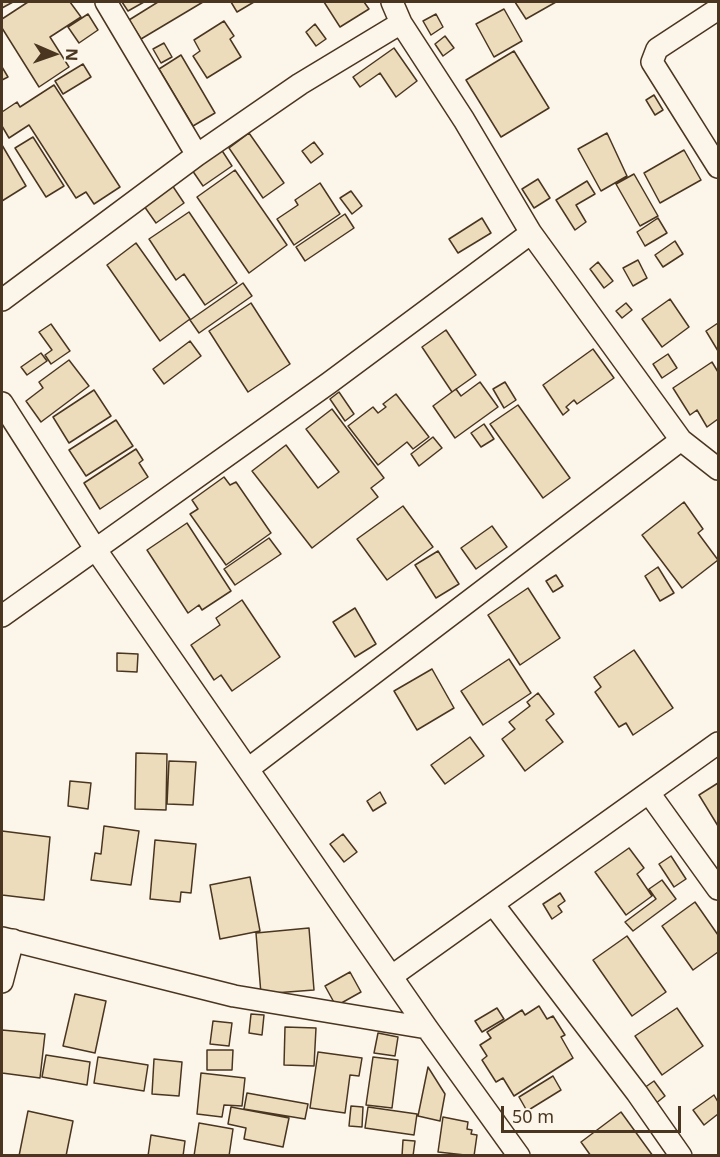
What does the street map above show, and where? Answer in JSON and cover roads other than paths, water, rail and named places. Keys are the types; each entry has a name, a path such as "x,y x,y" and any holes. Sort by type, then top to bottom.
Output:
{"street":[{"path":"106,2 197,155"},
{"path":"392,2 401,23 464,120 531,233 681,440 718,469"},
{"path":"718,9 657,49 652,62 718,167"},
{"path":"2,300 197,155 300,84 401,23"},
{"path":"2,616 531,233"},
{"path":"2,403 96,550 427,1028 519,1155"},
{"path":"248,769 681,440"},
{"path":"392,976 718,743"},
{"path":"649,792 718,889"},
{"path":"493,904 637,1093 681,1155"},
{"path":"2,982 7,939 234,996 427,1028"}]}
